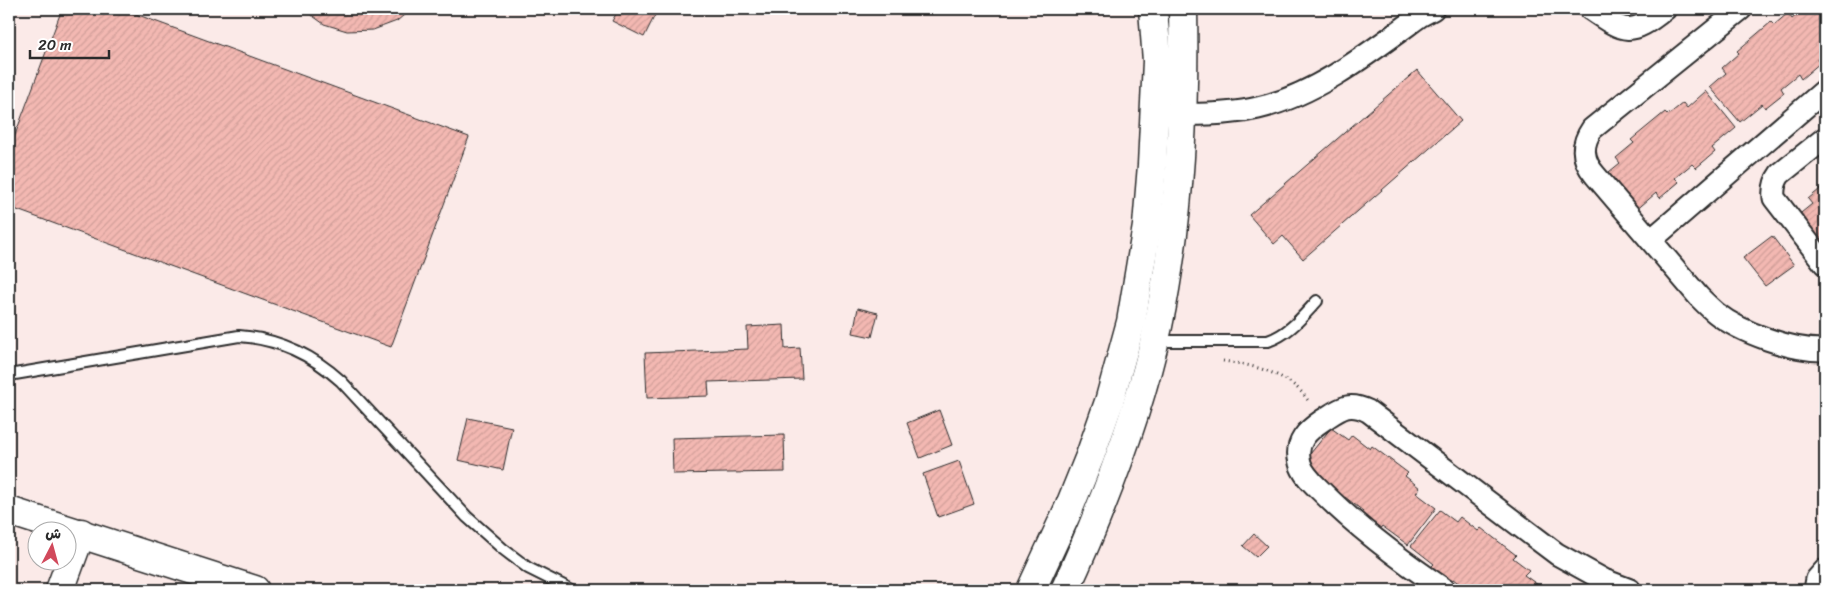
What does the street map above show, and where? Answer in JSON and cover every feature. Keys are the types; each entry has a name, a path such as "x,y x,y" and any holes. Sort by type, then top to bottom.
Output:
{"street":[{"path":"1031,590 1069,508 1090,456 1109,402 1131,322 1147,226 1152,165 1157,61 1153,9"},
{"path":"1065,590 1118,463 1136,409 1156,333 1174,228 1180,166 1183,115 1183,9"},
{"path":"1590,9 1613,25 1630,29 1647,23 1665,9"},
{"path":"1741,9 1592,129 1584,146 1584,157 1588,167 1650,240 1699,296 1717,313 1742,328 1767,338 1810,350 1825,350"},
{"path":"1154,114 1224,114 1260,108 1292,96 1347,67 1425,11"},
{"path":"1650,240 1825,90"},
{"path":"1825,138 1780,174 1773,189 1774,198 1825,264"},
{"path":"1147,226 1161,224 1174,228"},
{"path":"1131,322 1144,326 1156,333"},
{"path":"1445,590 1408,565 1366,532 1336,506 1302,470 1299,462 1300,444 1304,436 1343,407 1354,406 1368,411 1557,554 1604,580 1630,590"},
{"path":"9,511 255,590"},
{"path":"60,590 81,533"},
{"path":"1815,590 1817,579 1825,570"}],"lane":[{"path":"1156,333 1268,341 1278,338 1286,332 1318,301"},
{"path":"9,375 238,336 257,338 291,347 325,367 341,381 467,517 503,550 528,568 572,590"}],"path":[{"path":"1215,360 1243,364 1278,374 1304,394 1322,421"}],"building":[{"path":"62,9 122,9 469,137 391,347 9,207 9,151"},
{"path":"303,9 411,9 397,21 373,30 347,31 324,24"},
{"path":"619,9 658,9 644,37 612,21"},
{"path":"1804,9 1817,9 1825,18 1825,52 1817,59 1821,62 1801,79 1798,74 1781,88 1784,93 1765,108 1762,104 1740,122 1710,87 1726,73 1722,68 1739,53 1737,51 1771,22 1774,25 1788,13 1792,19"},
{"path":"1417,70 1461,121 1303,259 1283,236 1274,244 1249,215"},
{"path":"1706,91 1736,128 1712,148 1715,152 1696,168 1692,164 1675,178 1679,182 1660,198 1656,193 1634,212 1604,176 1620,163 1616,158 1634,143 1631,140 1665,112 1668,115 1683,103 1687,108"},
{"path":"1825,185 1825,252 1796,217 1812,204 1808,199"},
{"path":"1772,236 1794,265 1765,286 1743,258"},
{"path":"858,308 878,313 872,337 853,333"},
{"path":"784,325 785,349 800,348 802,379 708,382 709,396 647,398 645,353 748,349 747,327"},
{"path":"939,410 952,445 920,458 907,423"},
{"path":"468,418 512,427 503,470 458,460"},
{"path":"1331,428 1348,440 1352,435 1370,449 1372,446 1408,473 1405,476 1420,488 1416,493 1436,508 1408,545 1382,526 1379,530 1359,515 1363,511 1345,497 1341,501 1302,464"},
{"path":"784,435 785,472 673,474 672,438"},
{"path":"959,461 974,504 938,517 923,474"},
{"path":"1440,510 1456,522 1460,517 1478,531 1481,528 1516,555 1513,558 1529,570 1524,575 1545,590 1468,590 1453,579 1450,583 1430,568 1434,564 1411,546"},
{"path":"1254,534 1267,546 1256,557 1243,546"}]}
